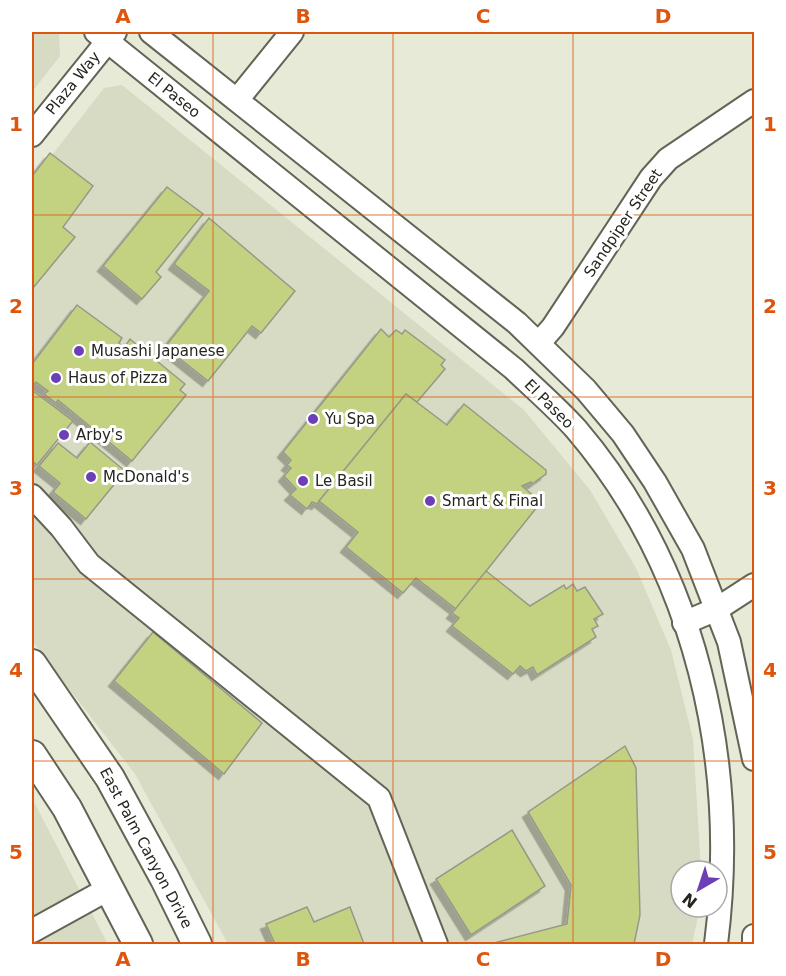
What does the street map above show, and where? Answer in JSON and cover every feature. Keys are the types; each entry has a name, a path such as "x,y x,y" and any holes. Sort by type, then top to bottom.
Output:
{"main road":[{"name":"East Palm Canyon Drive","path":"32,664 110,778 165,879 196,945"},
{"path":"32,754 67,808 138,945"}],"street":[{"path":"151,32 539,343 586,390 623,434 655,482 693,549 729,642 754,759"},
{"path":"237,100 292,32"},
{"name":"Plaza Way","path":"32,135 106,35"},
{"name":"El Paseo","path":"106,35 514,369 575,429 643,526 674,591 709,701 722,802 724,857 716,945"},
{"name":"Sandpiper Street","path":"539,343 553,327 657,171 668,159 754,100"},
{"path":"32,496 62,527 89,564 379,798 436,945"},
{"path":"684,623 717,609 754,585"},
{"path":"32,931 110,888"},
{"path":"754,936 754,945"}],"shaded area":[{"path":"32,32 59,32 60,56 32,92"},
{"path":"122,85 524,410 590,490 636,568 671,650 693,739 700,859 669,859 669,919 697,919 692,944 228,944 135,774 32,641 32,181 104,88"},
{"path":"32,798 81,893 108,944 32,944"}],"building":[{"path":"50,153 93,186 63,227 75,237 33,288 32,176"},
{"path":"167,187 203,214 156,272 161,277 142,299 103,266"},
{"path":"209,218 295,291 261,333 252,326 208,381 165,347 209,291 174,264"},
{"path":"77,305 122,338 119,343 124,348 130,339 185,384 180,390 186,395 132,461 58,400 56,403 44,394 48,391 36,382 32,388 32,364"},
{"path":"381,329 389,337 396,330 402,334 405,330 445,360 441,365 445,369 417,402 406,394 317,504 312,502 307,509 290,495 296,489 284,476 291,468 287,465 291,460 283,452"},
{"path":"32,390 73,421 37,465 32,461"},
{"name":"Smart & Final","path":"406,394 447,425 464,404 546,470 546,474 532,484 531,482 522,486 541,502 456,609 416,578 403,593 346,547 358,532 319,501"},
{"path":"90,442 125,471 86,519 53,492 60,483 39,466 58,443 77,458"},
{"path":"486,571 530,606 564,585 566,589 573,584 577,591 585,587 603,614 594,619 598,626 592,629 596,637 537,675 533,667 526,671 520,666 513,674 452,626 459,618 452,613"},
{"path":"153,632 262,723 224,774 114,681"},
{"path":"625,746 636,768 640,915 634,944 490,944 567,924 571,885 528,812"},
{"path":"512,830 545,886 471,935 436,879"},
{"path":"307,907 314,922 350,907 364,944 275,944 266,924"}],"place":[{"name":"Musashi Japanese","path":"79,351"},
{"name":"Haus of Pizza","path":"56,378"},
{"name":"Yu Spa","path":"313,419"},
{"name":"Arby's","path":"64,435"},
{"name":"McDonald's","path":"91,477"},
{"name":"Le Basil","path":"303,481"},
{"name":"Smart & Final","path":"430,501"}]}
